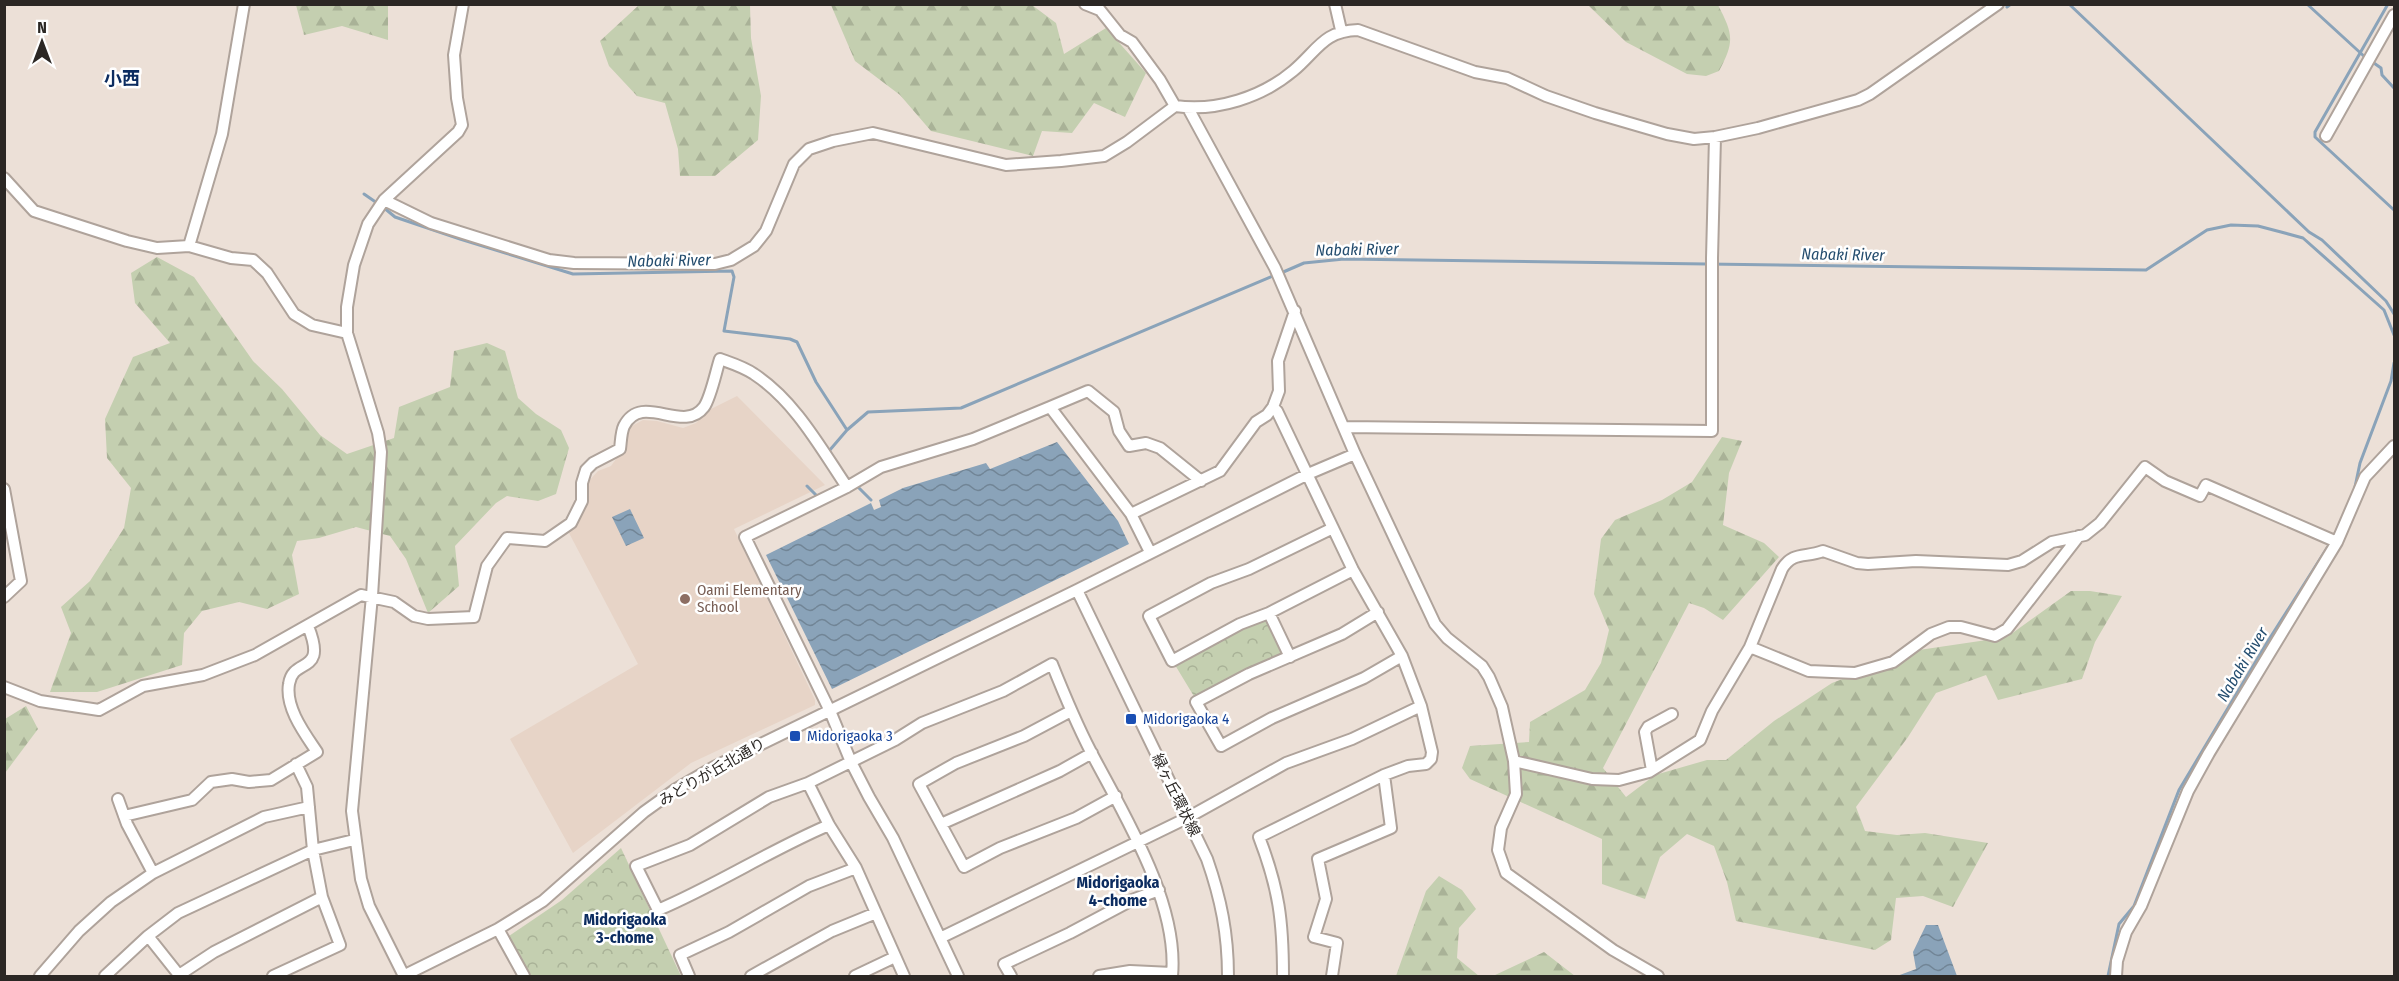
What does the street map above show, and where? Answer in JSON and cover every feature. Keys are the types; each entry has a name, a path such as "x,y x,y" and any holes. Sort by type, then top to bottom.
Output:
{"street":[{"path":"189,246 222,134 244,4"},
{"path":"403,976 369,906 354,840 352,811 354,776 372,596 381,452 378,433 347,333 347,307 358,249 368,224 384,200 458,132 462,125 457,98 454,55 463,4"},
{"path":"1085,4 1100,10 1120,35 1132,42 1160,80 1175,106"},
{"path":"1335,4 1341,30"},
{"path":"384,200 431,223 549,260 574,263 715,264 731,260 754,246 766,231 794,164 809,149 833,141 873,133 1006,165 1104,156 1175,106 1188,108 1240,101 1268,89 1293,71 1332,34 1341,30 1358,30 1475,72 1507,78 1575,106 1667,134 1694,139 1758,128 1858,100 1870,94 1998,4"},
{"path":"2326,136 2394,15"},
{"path":"1188,108 1275,268 1355,454 1435,624 1482,666 1502,707 1514,761 1516,794 1501,828 1498,850 1506,873 1613,950 1658,976"},
{"path":"1344,427 1712,431 1715,137"},
{"path":"7,187 34,211 147,246 167,248 189,246 231,258 253,260 267,273 294,314 312,325 347,333"},
{"path":"1131,514 1220,471 1256,422 1267,416 1279,391 1278,361 1295,311"},
{"path":"4,687 40,701 99,710 143,686 203,675 255,655 361,595 394,602 414,616 428,619 474,616 486,566 507,538 544,541 571,523 582,501 582,483 586,470 593,463 620,449 623,428 628,420 646,411 658,411 683,418 690,418 696,414 704,407 720,358 753,373 774,390 797,414 847,487"},
{"path":"958,976 893,838 851,762 830,711 745,537 847,487 881,467 973,439 1088,391 1114,412 1119,431 1129,446 1146,443 1161,448 1201,481"},
{"path":"1050,407 1131,514 1150,552"},
{"path":"1273,407 1308,474 1353,570 1402,656 1421,706 1432,752 1431,759 1426,764 1408,766 1384,775 1259,837 1273,876 1282,916 1283,976"},
{"path":"2116,976 2117,961 2126,932 2141,906 2188,791 2337,542 2365,477 2394,446"},
{"name":"みどりが丘北通り","path":"403,976 498,929 543,901 644,812 676,789 750,748 1077,590 1308,474 1355,454"},
{"path":"1514,761 1601,779 1619,780 1652,770 1700,740 1712,711 1750,647 1782,569 1788,560 1795,556 1813,555 1823,551 1857,563 1868,564 1916,561 2008,565 2022,561 2052,542 2085,535 2100,523 2145,467 2165,481 2199,496 2206,484 2337,542"},
{"path":"4,489 21,581 4,597"},
{"path":"1333,528 1249,569 1201,588 1149,616 1172,661 1240,624 1269,613 1353,570"},
{"path":"1750,647 1809,671 1855,673 1893,662 1931,634 1949,627 1961,627 1995,636 2007,629 2079,536"},
{"name":"緑ヶ丘環状線","path":"1077,590 1207,859 1217,889 1228,939 1229,976"},
{"path":"1378,612 1342,634 1249,674 1196,702 1221,746 1272,718 1364,678 1402,656"},
{"path":"1269,613 1290,657"},
{"path":"124,816 192,800 211,782 232,779 249,782 271,780 317,753 298,724 289,697 289,682 297,670 309,663 315,654 316,644 308,626"},
{"path":"828,825 791,841 694,895 658,910 636,867 690,845 770,797 808,783 895,740 922,723 1003,691 1052,664 1071,711 1116,796 1159,890 1172,943 1172,975 1130,971 1099,976"},
{"path":"940,938 1187,819 1286,763 1352,739 1421,706"},
{"path":"1071,711 1023,736 956,763 919,784 964,867 1000,848 1076,818 1116,796"},
{"path":"1652,770 1645,732 1648,727 1672,714"},
{"path":"941,824 1060,771 1092,753"},
{"path":"273,976 340,945 322,897 313,850 307,787 296,764"},
{"path":"1332,976 1337,943 1314,937 1326,900 1318,859 1391,828 1384,775"},
{"path":"808,783 828,825 856,868 904,976"},
{"path":"118,799 124,816 153,873"},
{"path":"40,976 79,931 103,909 153,873 264,817 309,807"},
{"path":"105,976 148,936 178,913 313,850 354,840"},
{"path":"689,976 680,955 729,932 809,886 856,868"},
{"path":"1011,976 1004,964 1132,900 1159,890"},
{"path":"148,936 179,975 214,952 322,897"},
{"path":"752,976 832,931 876,913"},
{"path":"498,929 524,976"},
{"path":"855,976 895,957"}],"shaded area":[{"name":"Oami Elementary School","path":"737,396 825,485 734,529 815,700 815,705 691,763 573,853 510,739 638,664 569,533 581,513 587,483 598,471 611,466 619,455 630,427 643,420 683,428 696,423 707,411"}],"green space":[{"path":"296,5 388,5 388,40 342,26 304,35"},
{"path":"639,5 750,5 751,38 761,96 758,140 715,176 680,176 678,149 665,103 637,96 609,66 600,41"},
{"path":"831,5 1032,5 1056,23 1064,54 1106,28 1146,73 1125,117 1094,103 1072,133 1042,131 1033,156 931,131 900,95 855,61"},
{"path":"1588,5 1718,5 1729,31 1728,52 1719,71 1706,76 1687,74 1626,42"},
{"path":"157,257 194,277 253,361 282,389 320,435 347,454 394,438 399,407 450,387 454,351 487,343 505,351 518,398 536,414 561,430 569,448 556,494 538,501 507,496 496,503 455,546 459,586 428,613 406,559 390,536 356,527 319,538 297,541 292,555 299,594 267,609 239,602 202,611 184,633 182,665 97,692 50,692 71,633 61,607 90,581 124,528 131,488 107,458 105,419 133,357 170,343 135,303 131,273"},
{"path":"1722,437 1742,441 1729,473 1723,525 1764,543 1779,557 1723,620 1704,608 1689,603 1603,768 1626,797 1655,775 1707,760 1726,760 1774,721 1832,683 1919,650 2007,637 2071,591 2090,591 2122,596 2095,642 2082,679 1998,700 1986,675 1936,693 1908,737 1856,807 1865,831 1897,835 1925,833 1988,843 1953,907 1923,896 1896,898 1891,940 1875,950 1736,921 1727,882 1714,846 1687,834 1660,857 1645,899 1602,884 1602,839 1470,779 1462,768 1470,746 1529,742 1530,722 1585,690 1601,663 1609,630 1594,594 1601,539 1615,520 1662,500 1692,482"},
{"path":"1267,619 1285,656 1195,698 1175,665 1224,638"},
{"path":"26,706 38,729 5,773 5,719"},
{"path":"621,848 681,976 531,976 509,936 562,900"},
{"path":"1439,876 1462,890 1476,909 1459,928 1457,958 1479,976 1396,976 1426,891"},
{"path":"1544,952 1575,976 1493,976"}],"water":[{"path":"1057,442 1118,521 1129,544 832,689 766,555 871,503 874,510 881,507 879,500 903,488 986,463 990,469"},
{"path":"630,509 644,538 626,546 612,517"},
{"path":"1926,925 1938,925 1957,976 1897,976 1916,969 1913,952"}],"waterway":[{"path":"2007,7 2011,4"},
{"path":"2069,4 2309,232 2322,240 2386,301 2394,314"},
{"path":"2307,4 2366,58"},
{"path":"2388,4 2315,132 2315,137 2394,210"},
{"path":"2371,61 2381,68 2382,75 2394,88"},
{"name":"Nabaki River","path":"364,194 377,203"},
{"name":"Nabaki River","path":"383,207 395,217 573,274 732,271 734,277 724,331 790,339 797,342 816,382 847,430"},
{"name":"Nabaki River","path":"1281,273 1304,263 1344,259 2146,270 2207,230 2231,225 2258,226 2303,238 2384,310 2394,335"},
{"name":"Nabaki River","path":"829,451 847,430 868,412 961,408 1275,275"},
{"name":"Nabaki River","path":"2355,487 2360,463 2391,381 2394,363"},
{"path":"807,486 818,497"},
{"path":"855,486 871,500"},
{"name":"Nabaki River","path":"2108,976 2119,924 2134,906 2179,790 2268,641 2329,545"}],"place":[{"name":"Oami Elementary School","path":"685,599"},
{"name":"Midorigaoka 4","path":"1131,719"},
{"name":"Midorigaoka 3","path":"795,736"}],"district":[{"name":"小西","path":"122,79"},
{"name":"Midorigaoka 4-chome","path":"1118,891"},
{"name":"Midorigaoka 3-chome","path":"625,928"}]}
